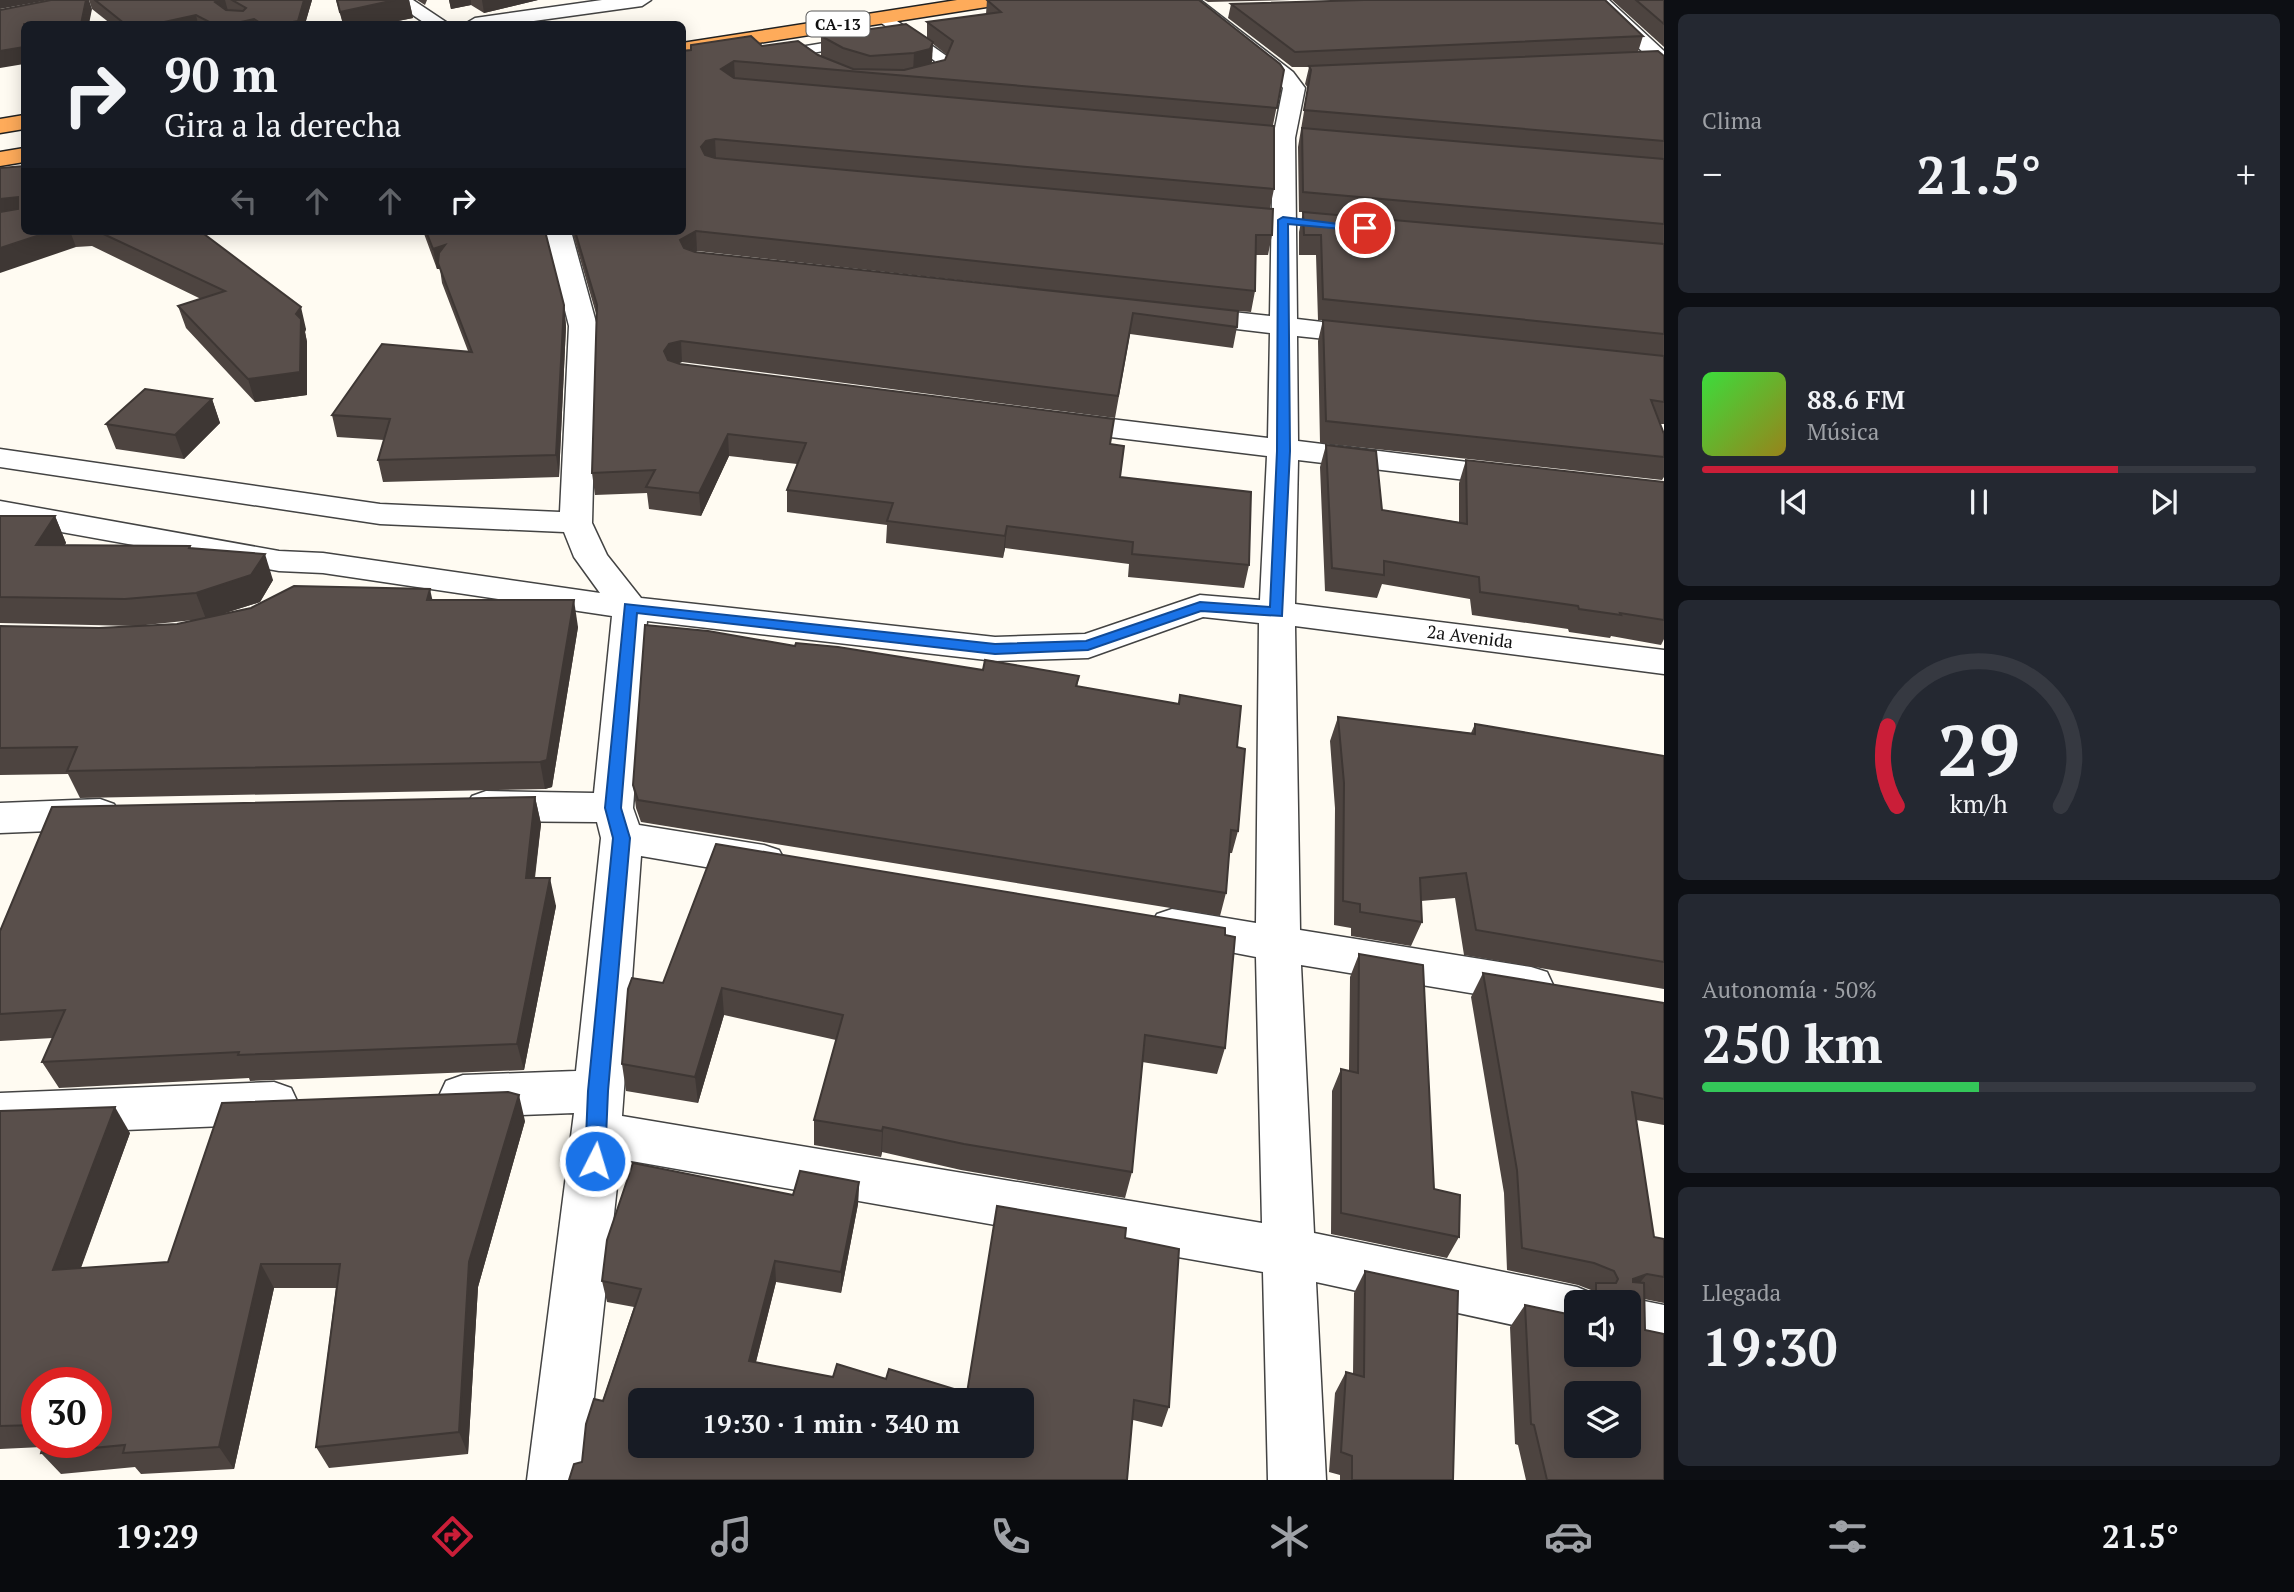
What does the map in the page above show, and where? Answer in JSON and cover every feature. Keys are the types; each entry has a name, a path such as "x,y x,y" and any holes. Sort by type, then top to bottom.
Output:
{"highway":[{"name":"CA-13","path":"686,48 993,0"},
{"path":"0,126 21,122"},
{"path":"0,159 21,156"}],"street":[{"path":"400,0 434,21"},
{"path":"496,21 642,0"},
{"path":"1598,0 1663,61"},
{"path":"1209,7 1300,75 1294,88 1284,137 1283,451 1277,612 1278,943 1297,1480"},
{"path":"1633,60 1663,61"},
{"path":"556,1480 598,1113 630,608 591,557 576,523 583,326 559,235"},
{"path":"1160,312 1405,339"},
{"path":"1037,419 1283,451 1542,480"},
{"path":"0,458 380,514 576,523"},
{"path":"0,484 46,465"},
{"name":"2a Avenida","path":"0,511 279,561 323,563 630,608 995,649 1088,646 1200,606 1277,612 1664,662"},
{"path":"298,590 323,563"},
{"path":"444,807 617,823 800,867"},
{"path":"0,818 142,813"},
{"path":"1128,919 1567,992"},
{"path":"414,1098 598,1113 1290,1252 1564,1310"},
{"path":"0,1114 317,1102"},
{"path":"1641,1326 1664,1331"}],"lane":[{"path":"882,18 943,60 937,74 908,82"},
{"path":"780,34 816,64"},
{"path":"800,51 905,34"}],"building":[{"path":"51,0 86,0 82,21 21,21 21,48 0,51 0,10"},
{"path":"95,0 218,0 215,2 226,10 243,11 246,8 232,0 304,0 298,21 207,21 196,15 169,21 121,21"},
{"path":"337,0 395,0 340,12"},
{"path":"987,0 1199,0 1280,64 1284,70 1277,108 734,61 721,69 734,78 1274,126 1274,189 715,139 706,141 701,147 705,155 715,158 1273,209 1272,235 1256,235 1255,291 696,231 680,240 684,248 695,252 1238,311 1237,327 1133,313 1118,396 681,341 669,344 664,351 668,360 680,364 1114,419 1110,444 1124,446 1120,477 1251,492 1249,565 1132,554 1133,542 1007,526 1005,536 887,521 893,503 787,490 806,443 728,434 699,493 646,487 655,470 592,473 597,305 576,235 686,235 686,51 691,50 691,45 751,36 762,46 798,41 818,55 853,69 904,70 945,60 953,41 927,22 1001,12"},
{"path":"1364,0 1605,0 1643,36 1295,52 1231,4"},
{"path":"1636,0 1664,0 1664,24"},
{"path":"906,24 933,42 930,49 914,53 870,56 843,48 821,36"},
{"path":"1658,51 1664,56 1664,141 1304,110 1311,70 1309,66"},
{"path":"1302,128 1664,159 1664,224 1303,192"},
{"path":"21,166 21,235 40,235 0,248 0,212 18,209 18,197 0,199 0,168"},
{"path":"1303,212 1664,244 1664,334 1323,299 1321,235 1304,235"},
{"path":"106,235 205,235 301,307 296,314 301,319 300,372 248,379 178,306 225,291"},
{"path":"428,235 546,235 564,305 556,455 378,460 390,419 332,415 382,344 472,352 438,263 439,253 445,245 433,249"},
{"path":"1323,320 1664,356 1664,402 1651,400 1664,434 1664,457 1326,421"},
{"path":"145,389 212,399 175,435 106,424"},
{"path":"1326,445 1376,451 1382,510 1467,524 1466,460 1664,482 1664,620 1480,592 1479,577 1384,561 1384,575 1332,568"},
{"path":"0,516 55,516 36,545 190,546 189,548 265,554 251,575 196,593 125,599 0,597"},
{"path":"294,586 430,589 427,600 574,600 547,760 67,771 77,747 0,748 0,626 99,628 177,624 251,608"},
{"path":"645,625 708,631 795,646 796,643 838,647 983,670 985,660 1079,676 1076,686 1179,704 1180,695 1241,706 1237,747 1245,749 1238,831 1231,830 1226,893 638,800 633,785"},
{"path":"1338,717 1475,734 1475,724 1664,756 1664,962 1476,930 1466,873 1420,878 1422,922 1360,912 1360,904 1343,901 1344,783"},
{"path":"535,797 526,878 550,878 517,1044 238,1055 239,1052 42,1062 65,1010 0,1014 0,931 52,807"},
{"path":"716,844 1225,928 1225,935 1235,937 1225,1048 1145,1035 1132,1172 964,1144 883,1127 882,1131 814,1120 843,1015 722,988 695,1077 622,1064 628,989 632,978 663,983"},
{"path":"1359,954 1423,965 1434,1189 1460,1195 1459,1237 1341,1213 1341,1069 1358,1073"},
{"path":"1483,973 1664,1003 1664,1099 1632,1092 1654,1237 1664,1239 1664,1277 1647,1274 1633,1279 1633,1282 1644,1283 1645,1330 1664,1334 1664,1480 1547,1480 1534,1425 1531,1424 1525,1305 1564,1313 1564,1367 1641,1367 1641,1290 1596,1290 1596,1283 1616,1283 1618,1279 1614,1271 1594,1263 1522,1248 1517,1170"},
{"path":"508,1092 519,1095 469,1262 459,1432 316,1447 340,1264 261,1264 219,1447 123,1453 125,1445 112,1446 112,1367 21,1367 21,1425 0,1426 0,1111 115,1107 53,1270 168,1262 222,1103"},
{"path":"633,1163 793,1195 800,1171 859,1182 841,1272 775,1261 749,1361 833,1377 837,1364 886,1379 889,1369 951,1388 628,1388 628,1458 1034,1458 1034,1388 968,1388 997,1206 1126,1228 1125,1238 1179,1249 1169,1407 1134,1400 1127,1480 569,1480 574,1464 582,1462 586,1424 594,1399 603,1401 641,1289 602,1281 607,1240"},
{"path":"1365,1271 1458,1291 1453,1480 1352,1480 1352,1456 1341,1452 1346,1372 1364,1377"}],"route":[{"path":"595,1161 598,1091 622,838 613,808 630,608 757,620 995,649 1088,646 1200,606 1277,612 1283,451 1283,220 1365,228"}]}
